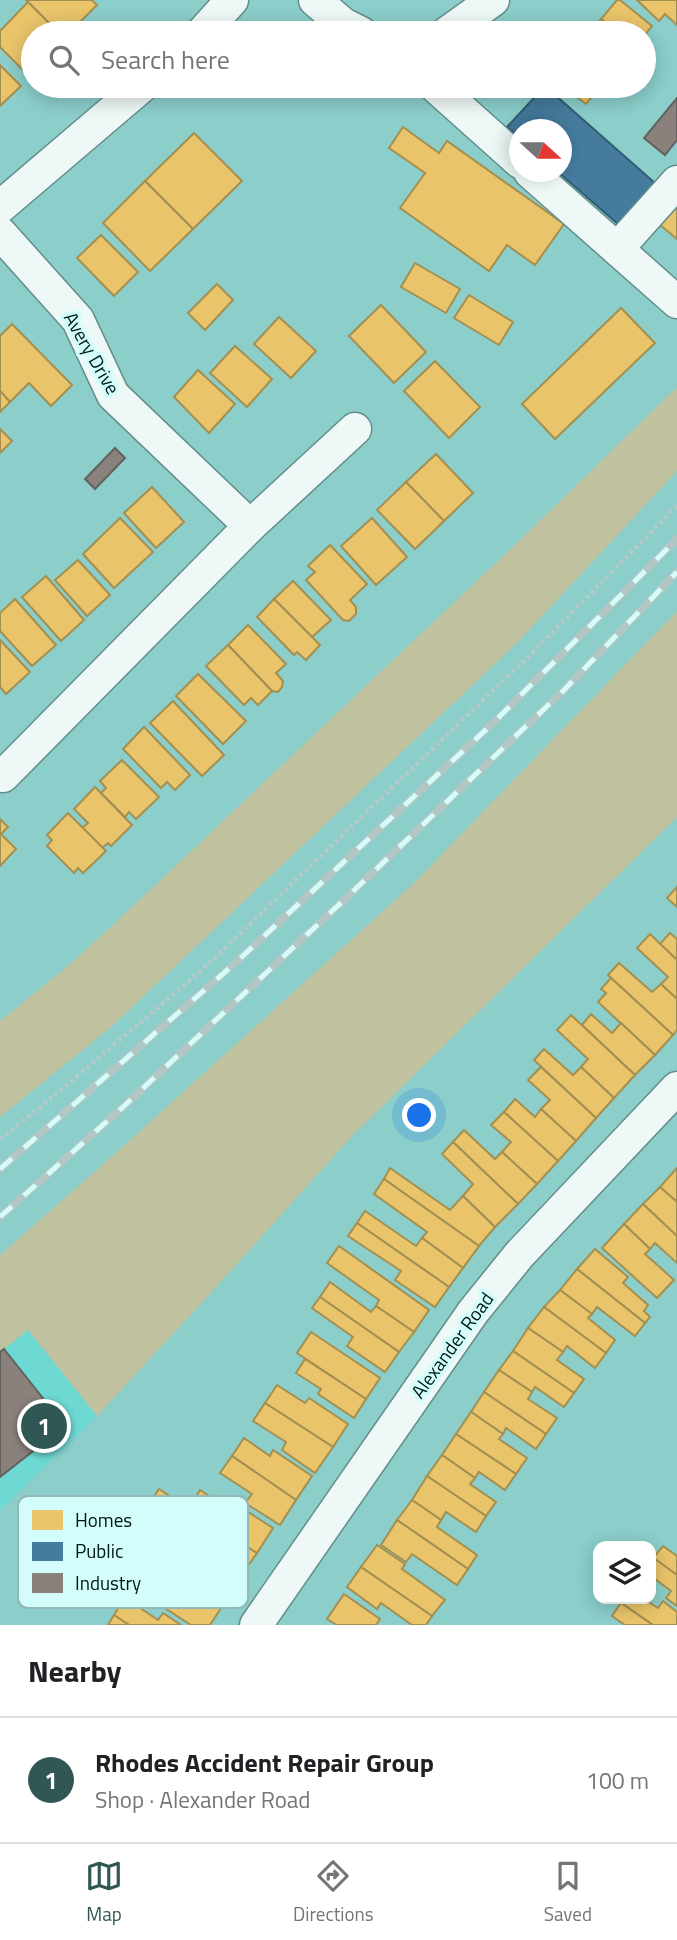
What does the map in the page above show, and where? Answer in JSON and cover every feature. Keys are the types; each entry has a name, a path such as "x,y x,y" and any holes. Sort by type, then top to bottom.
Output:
{"street":[{"path":"213,21 232,0"},
{"path":"315,0 339,21"},
{"path":"463,21 492,0"},
{"path":"0,207 128,98"},
{"path":"448,98 509,152"},
{"path":"541,182 677,302"},
{"path":"617,249 677,182"},
{"name":"Avery Drive","path":"0,233 78,320 113,395 250,526"},
{"path":"3,776 250,526 355,429"},
{"name":"Alexander Road","path":"256,1625 473,1312 519,1255 677,1088"}],"path":[{"path":"0,1139 202,970 528,657 677,506"}],"shaded area":[{"path":"28,1329 97,1416 0,1510 0,1352"}],"green space":[{"path":"677,387 677,471 516,644 110,1028 0,1117 0,1021 69,965 115,923 519,541"},
{"path":"677,611 677,817 352,1136 97,1416 28,1330 0,1352 0,1255 413,884"}],"building: Homes":[{"path":"26,0 92,0 97,5 81,21 47,21"},
{"path":"617,0 620,0 646,21 604,21 601,19"},
{"path":"637,0 677,0 677,25 665,14 659,21"},
{"path":"28,2 47,21 21,21 21,68 0,47 0,31"},
{"path":"0,65 21,86 0,106"},
{"path":"578,98 591,98 586,104"},
{"path":"403,127 439,153 447,141 564,224 535,265 507,245 489,271 400,208 425,173 389,148"},
{"path":"194,133 242,181 193,229 145,181"},
{"path":"145,181 193,229 150,271 103,223"},
{"path":"677,207 677,239 660,225"},
{"path":"101,235 138,272 114,296 77,258"},
{"path":"415,263 460,289 446,313 401,287"},
{"path":"217,284 233,300 205,330 188,313"},
{"path":"469,295 513,322 499,345 454,318"},
{"path":"381,305 426,352 394,383 349,336"},
{"path":"621,308 655,343 555,439 522,404"},
{"path":"279,317 316,351 291,378 254,344"},
{"path":"12,324 72,385 51,406 29,383 10,402 0,391 0,336"},
{"path":"235,346 272,379 247,407 210,373"},
{"path":"435,361 480,407 449,438 404,391"},
{"path":"198,370 235,404 209,433 174,397"},
{"path":"0,391 10,402 0,412"},
{"path":"0,429 12,441 0,453"},
{"path":"436,454 473,493 444,521 406,482"},
{"path":"406,482 444,521 415,549 377,510"},
{"path":"152,487 184,522 156,548 124,513"},
{"path":"120,518 153,552 114,588 83,554"},
{"path":"372,518 407,557 376,585 341,546"},
{"path":"330,545 367,584 350,600 356,607 356,614 349,621 343,620 306,580 315,572 308,566"},
{"path":"78,560 110,595 87,616 55,580"},
{"path":"46,576 84,620 61,641 22,597"},
{"path":"293,581 331,620 312,637 274,599"},
{"path":"15,599 56,645 32,666 0,631 0,613"},
{"path":"274,599 320,645 306,660 297,652 294,655 257,617"},
{"path":"248,625 286,664 276,673 283,681 278,692 272,691 228,645"},
{"path":"0,640 30,672 6,694 0,687"},
{"path":"228,645 272,691 258,705 251,698 244,705 206,666"},
{"path":"198,674 246,721 223,744 176,696"},
{"path":"173,701 224,755 202,776 150,723"},
{"path":"144,727 190,775 175,790 167,782 161,788 123,749"},
{"path":"122,760 159,797 136,819 129,812 125,817 101,793 106,788 100,781"},
{"path":"95,787 132,825 111,846 108,843 102,848 82,828 88,823 74,809"},
{"path":"68,813 106,851 83,873 78,868 74,873 47,846 52,840 47,835"},
{"path":"0,819 8,827 1,834 16,849 0,866"},
{"path":"677,887 677,907 667,898"},
{"path":"670,933 677,939 677,960 660,944"},
{"path":"650,934 677,960 677,999 661,984 668,977 637,948"},
{"path":"619,963 652,992 661,984 677,999 677,1030 673,1035 608,975"},
{"path":"611,978 673,1035 655,1055 598,1002 606,993 601,989"},
{"path":"591,1014 612,1033 621,1023 655,1055 635,1075 582,1025"},
{"path":"571,1015 635,1075 614,1098 581,1067 588,1059 557,1030"},
{"path":"544,1049 573,1075 581,1067 614,1098 596,1118 534,1060"},
{"path":"541,1067 596,1118 576,1141 541,1109 550,1100 528,1080"},
{"path":"515,1099 535,1117 541,1109 576,1141 558,1161 504,1112"},
{"path":"504,1112 558,1161 537,1184 502,1152 511,1142 491,1125"},
{"path":"464,1130 495,1159 502,1152 537,1184 518,1204 453,1142"},
{"path":"453,1142 518,1204 495,1227 463,1196 473,1184 442,1154"},
{"path":"390,1168 450,1210 463,1196 495,1227 479,1246 384,1179"},
{"path":"677,1168 677,1202 660,1187"},
{"path":"384,1179 479,1246 463,1268 422,1238 427,1232 374,1194"},
{"path":"660,1187 677,1202 677,1236 643,1204"},
{"path":"643,1204 677,1236 677,1263 655,1243 650,1249 624,1224"},
{"path":"365,1211 416,1246 422,1238 463,1268 449,1287 357,1223"},
{"path":"357,1223 449,1287 435,1307 395,1280 401,1271 348,1236"},
{"path":"624,1224 650,1249 645,1254 674,1280 657,1298 602,1248"},
{"path":"339,1246 429,1310 414,1332 376,1306 379,1300 327,1263"},
{"path":"595,1249 628,1277 623,1283 648,1305 644,1311 650,1317 645,1323 577,1269"},
{"path":"577,1269 645,1323 635,1336 597,1307 592,1314 560,1290"},
{"path":"330,1282 371,1312 376,1306 414,1332 399,1352 320,1297"},
{"path":"560,1290 592,1314 588,1318 615,1340 606,1353 544,1307"},
{"path":"320,1297 399,1352 385,1372 347,1346 353,1337 312,1308"},
{"path":"544,1307 606,1353 595,1368 567,1346 563,1352 528,1328"},
{"path":"528,1328 563,1352 557,1360 584,1379 574,1393 513,1351"},
{"path":"311,1332 380,1378 366,1399 297,1353"},
{"path":"513,1351 574,1393 564,1407 535,1387 532,1392 499,1370"},
{"path":"305,1359 366,1399 354,1418 318,1394 321,1389 296,1373"},
{"path":"499,1370 532,1392 528,1399 557,1418 546,1434 484,1392"},
{"path":"277,1385 305,1403 309,1398 348,1424 333,1447 265,1403"},
{"path":"484,1392 546,1434 536,1449 506,1428 503,1434 471,1412"},
{"path":"265,1403 333,1447 315,1473 282,1450 286,1442 253,1421"},
{"path":"471,1412 503,1434 499,1439 527,1458 516,1474 456,1434"},
{"path":"456,1434 516,1474 505,1490 479,1472 475,1478 442,1455"},
{"path":"244,1438 270,1456 273,1450 312,1476 296,1500 232,1456"},
{"path":"442,1455 475,1478 470,1484 496,1502 486,1516 427,1476"},
{"path":"232,1456 296,1500 280,1525 248,1505 252,1494 220,1473"},
{"path":"427,1476 486,1516 476,1532 446,1512 441,1520 412,1500"},
{"path":"159,1489 170,1496 154,1496"},
{"path":"200,1490 209,1496 197,1496"},
{"path":"412,1500 441,1520 437,1527 477,1555 468,1569 397,1520"},
{"path":"248,1512 273,1528 257,1553 248,1547"},
{"path":"397,1520 468,1569 457,1585 412,1554 406,1562 381,1545"},
{"path":"377,1545 405,1564 402,1569 445,1600 432,1616 361,1567"},
{"path":"663,1546 677,1556 677,1575 656,1560 656,1554"},
{"path":"248,1547 257,1553 248,1566"},
{"path":"656,1560 677,1575 677,1606 666,1598 671,1591 656,1580"},
{"path":"361,1567 432,1616 426,1625 412,1625 381,1603 377,1609 347,1587"},
{"path":"344,1594 380,1619 376,1625 337,1625 327,1619"},
{"path":"663,1601 677,1612 677,1625 653,1625 623,1604 652,1604 658,1608"},
{"path":"622,1604 653,1625 625,1625 612,1616"},
{"path":"119,1608 140,1608 158,1620 163,1613 181,1625 129,1625 114,1615"},
{"path":"165,1608 221,1608 210,1625 191,1625"},
{"path":"114,1615 129,1625 108,1625"}],"building: Public":[{"path":"534,98 559,98 664,191 626,231 570,182 572,182 572,119 514,119"}],"building: Industry":[{"path":"677,98 677,140 665,155 644,138"},
{"path":"115,448 125,458 95,489 85,479"},
{"path":"4,1349 65,1426 0,1477 0,1352"}],"railway":[{"path":"0,1169 233,965 492,724 677,539"},
{"path":"0,1217 123,1107 345,899 564,690 677,572"}],"place":[{"name":"Rhodes Accident Repair Group","path":"44,1426"}]}
